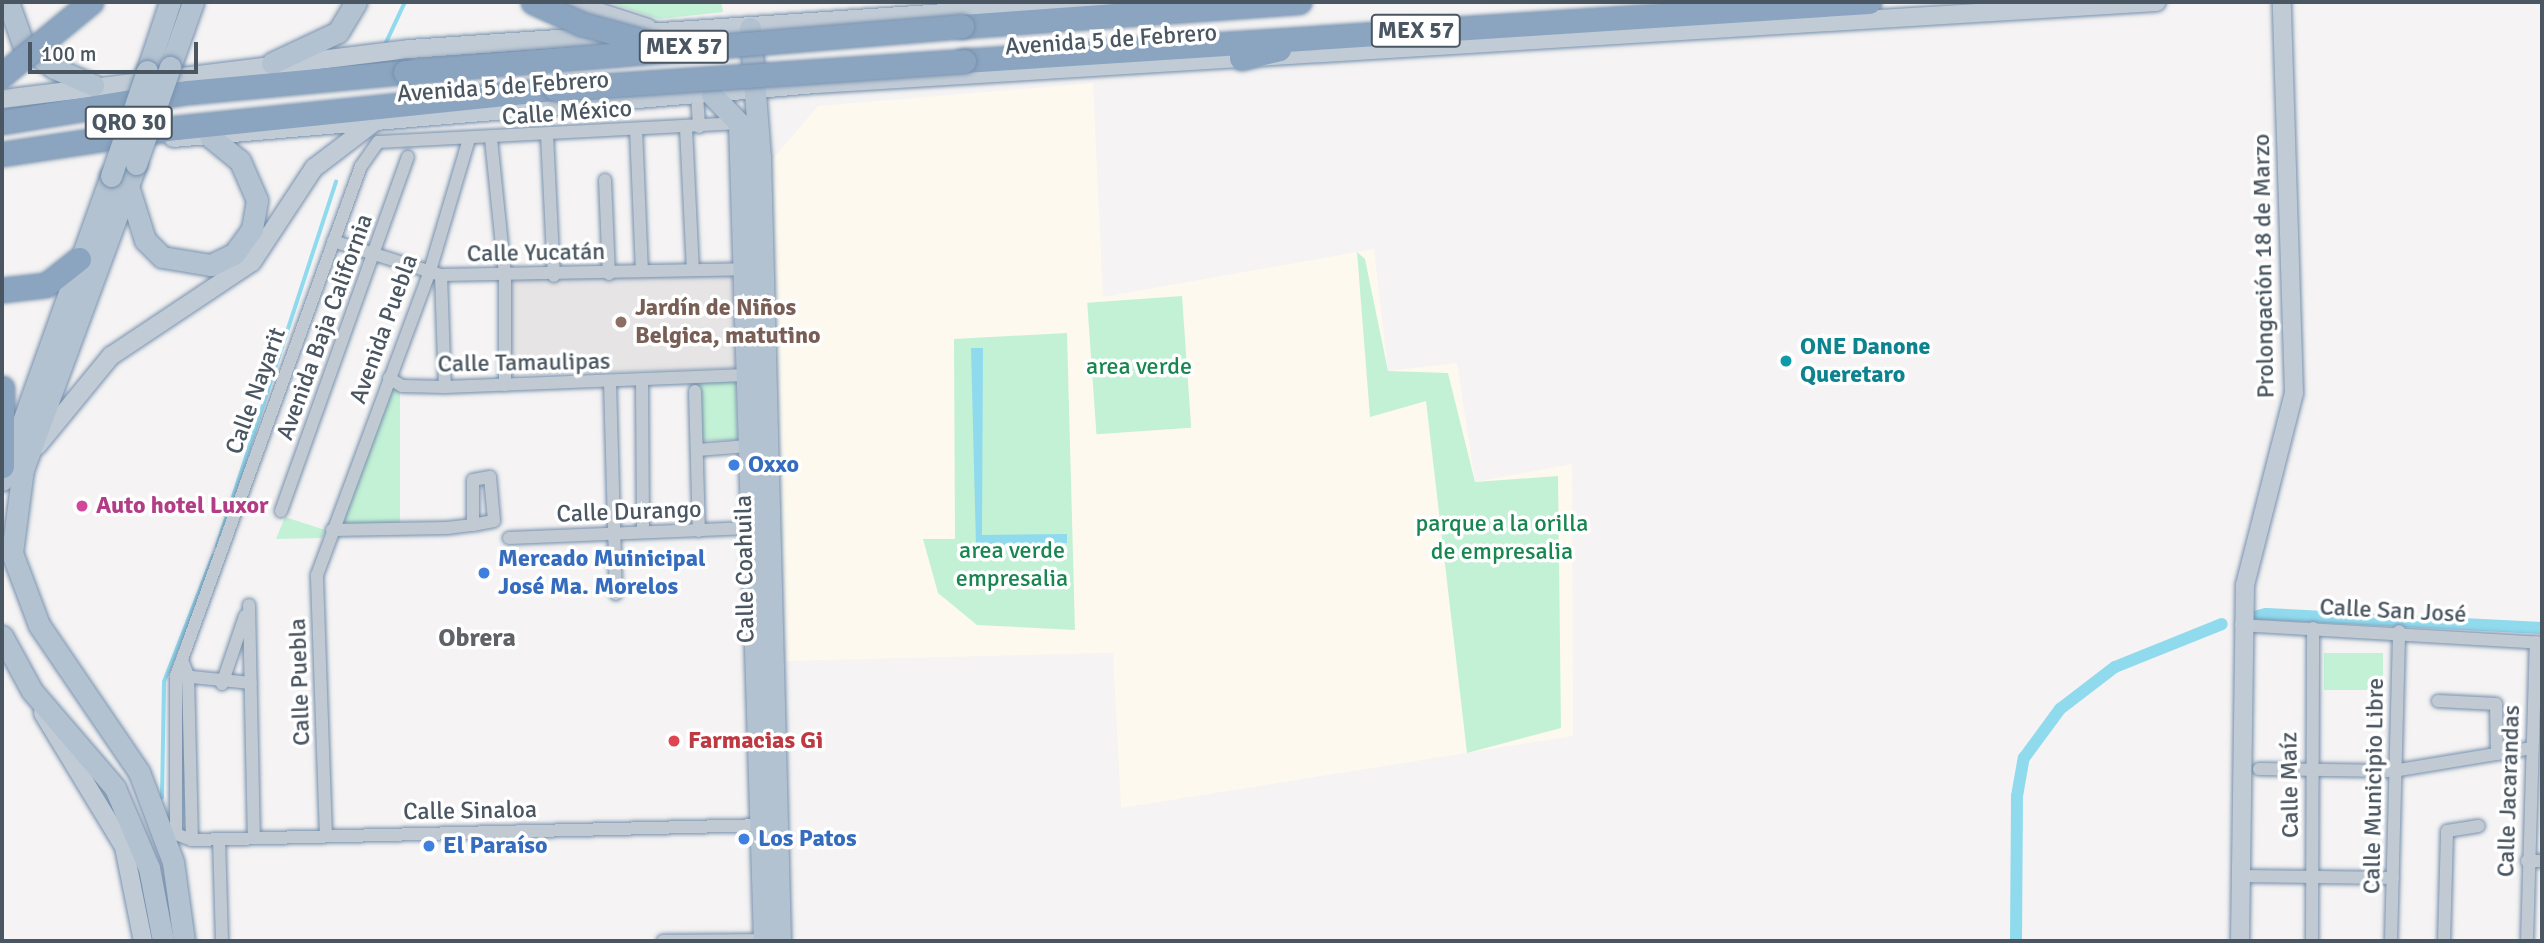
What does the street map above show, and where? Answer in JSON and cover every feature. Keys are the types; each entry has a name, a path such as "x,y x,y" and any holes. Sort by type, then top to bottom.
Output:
{"highway":[{"path":"2,75 91,2"},
{"path":"533,2 582,24 666,40"},
{"name":"Avenida 5 de Febrero","path":"2,122 188,92 405,72 666,40 962,26 1289,2"},
{"name":"Avenida 5 de Febrero","path":"2,154 70,143 407,104 964,61 1869,2"},
{"path":"1564,21 1657,29"},
{"path":"1241,58 1332,36"},
{"path":"2,167 36,148"},
{"path":"2,290 46,285 79,259"},
{"path":"2,388 12,468"}],"main road":[{"path":"8,2 23,44 54,68 93,85"},
{"path":"155,68 158,2"},
{"name":"QRO 30","path":"119,181 135,164 170,2"},
{"name":"QRO 30","path":"79,259 119,181 155,68 193,2"},
{"path":"272,64 338,32 356,2"},
{"path":"568,2 666,40"},
{"name":"Avenida 5 de Febrero","path":"2,99 93,85 272,64 666,40 750,28 979,6 1110,2"},
{"name":"Avenida 5 de Febrero","path":"70,143 210,137 754,91 1657,29 2156,2"},
{"name":"Prolongación 18 de Marzo","path":"2240,941 2241,625 2256,522 2294,393 2282,2"},
{"name":"Calle Coahuila","path":"750,28 754,91 748,122 744,269 746,375 750,528 769,941"},
{"path":"704,95 748,122"},
{"name":"Calle Coahuila","path":"748,122 769,941"},
{"path":"12,468 111,356 252,262 314,168 373,123"},
{"path":"119,181 145,240 162,257 211,265 234,254 252,229 257,200 240,161 210,137"},
{"path":"119,181 12,468 12,552 23,593 139,772 173,862 184,941"},
{"path":"2,481 79,259"},
{"path":"2,636 124,847 143,941"},
{"path":"32,691 96,759 145,856 163,941"}],"street":[{"path":"693,270 692,127 704,95"},
{"name":"Calle México","path":"378,142 491,139 748,122"},
{"path":"636,129 642,271"},
{"path":"547,135 554,275"},
{"name":"Avenida Puebla","path":"331,530 389,378 435,274 469,139"},
{"path":"491,139 505,274 505,385"},
{"name":"Calle Nayarit","path":"178,839 182,660 361,166 378,142"},
{"name":"Avenida Baja California","path":"281,511 408,157"},
{"path":"605,180 608,274"},
{"name":"Calle Yucatán","path":"333,241 435,274 554,275 744,269"},
{"path":"435,274 445,387"},
{"name":"Calle Tamaulipas","path":"389,378 402,386 445,387 642,383 746,375"},
{"path":"610,382 616,594"},
{"path":"642,383 643,533"},
{"path":"695,391 699,531"},
{"path":"698,450 748,446"},
{"path":"331,530 473,525 494,521 493,480 475,478 473,525"},
{"name":"Calle Durango","path":"509,538 750,528"},
{"name":"Calle Puebla","path":"326,836 317,575 331,530"},
{"path":"222,684 249,605 254,838"},
{"name":"Calle San José","path":"2241,625 2399,631 2539,642"},
{"name":"Calle Maíz","path":"2312,941 2313,876 2309,773 2313,628"},
{"name":"Calle Municipio Libre","path":"2391,941 2393,771 2399,631"},
{"name":"Calle Jacarandas","path":"2527,941 2527,861 2539,642"},
{"path":"182,676 222,684 251,683"},
{"name":"Calle Nayarit","path":"182,676 192,840"},
{"path":"2438,701 2496,704 2497,754"},
{"path":"2259,769 2309,773 2393,771 2532,748"},
{"name":"Calle Sinaloa","path":"178,839 763,825"},
{"path":"2444,941 2446,831 2479,826"},
{"path":"219,839 222,941"},
{"path":"2527,861 2542,861"},
{"path":"2241,876 2393,878"},
{"path":"663,941 769,941"}],"shaded area":[{"path":"1093,83 1103,297 1374,249 1388,371 1457,363 1475,482 1572,464 1573,736 1121,808 1113,653 786,661 769,163 818,106"},
{"name":"Jardín de Niños Belgica, matutino","path":"732,272 735,368 511,376 508,280"}],"green space":[{"path":"608,2 721,2 723,12 659,19"},
{"name":"parque a la orilla de empresalia","path":"1357,252 1365,259 1388,371 1448,373 1475,482 1558,476 1561,728 1467,753 1426,401 1370,417"},
{"name":"area verde","path":"1182,296 1191,428 1096,434 1087,303"},
{"name":"area verde empresalia","path":"1067,333 1075,630 977,625 938,593 923,539 955,539 954,339"},
{"path":"736,380 737,440 698,441 697,381"},
{"path":"388,390 400,390 400,529 337,531"},
{"path":"285,517 325,530 322,538 276,539"},
{"path":"2324,653 2383,653 2383,690 2324,690"}],"water":[{"path":"971,348 983,348 982,535 1067,534 1067,543 976,546"}],"waterway":[{"path":"384,47 405,2"},
{"path":"217,546 336,182"},
{"path":"162,798 164,682 213,556"},
{"path":"2246,619 2266,614 2542,628"},
{"path":"2016,941 2017,796 2024,758 2060,709 2115,667 2222,624"}],"place":[{"name":"Jardín de Niños Belgica, matutino","path":"621,322"},
{"name":"ONE Danone Queretaro","path":"1786,361"},
{"name":"Oxxo","path":"734,465"},
{"name":"Auto hotel Luxor","path":"82,506"},
{"name":"Mercado Muinicipal José Ma. Morelos","path":"484,573"},
{"name":"Farmacias Gi","path":"674,741"},
{"name":"Los Patos","path":"744,839"},
{"name":"El Paraíso","path":"429,846"}],"district":[{"name":"Obrera","path":"477,639"}]}
